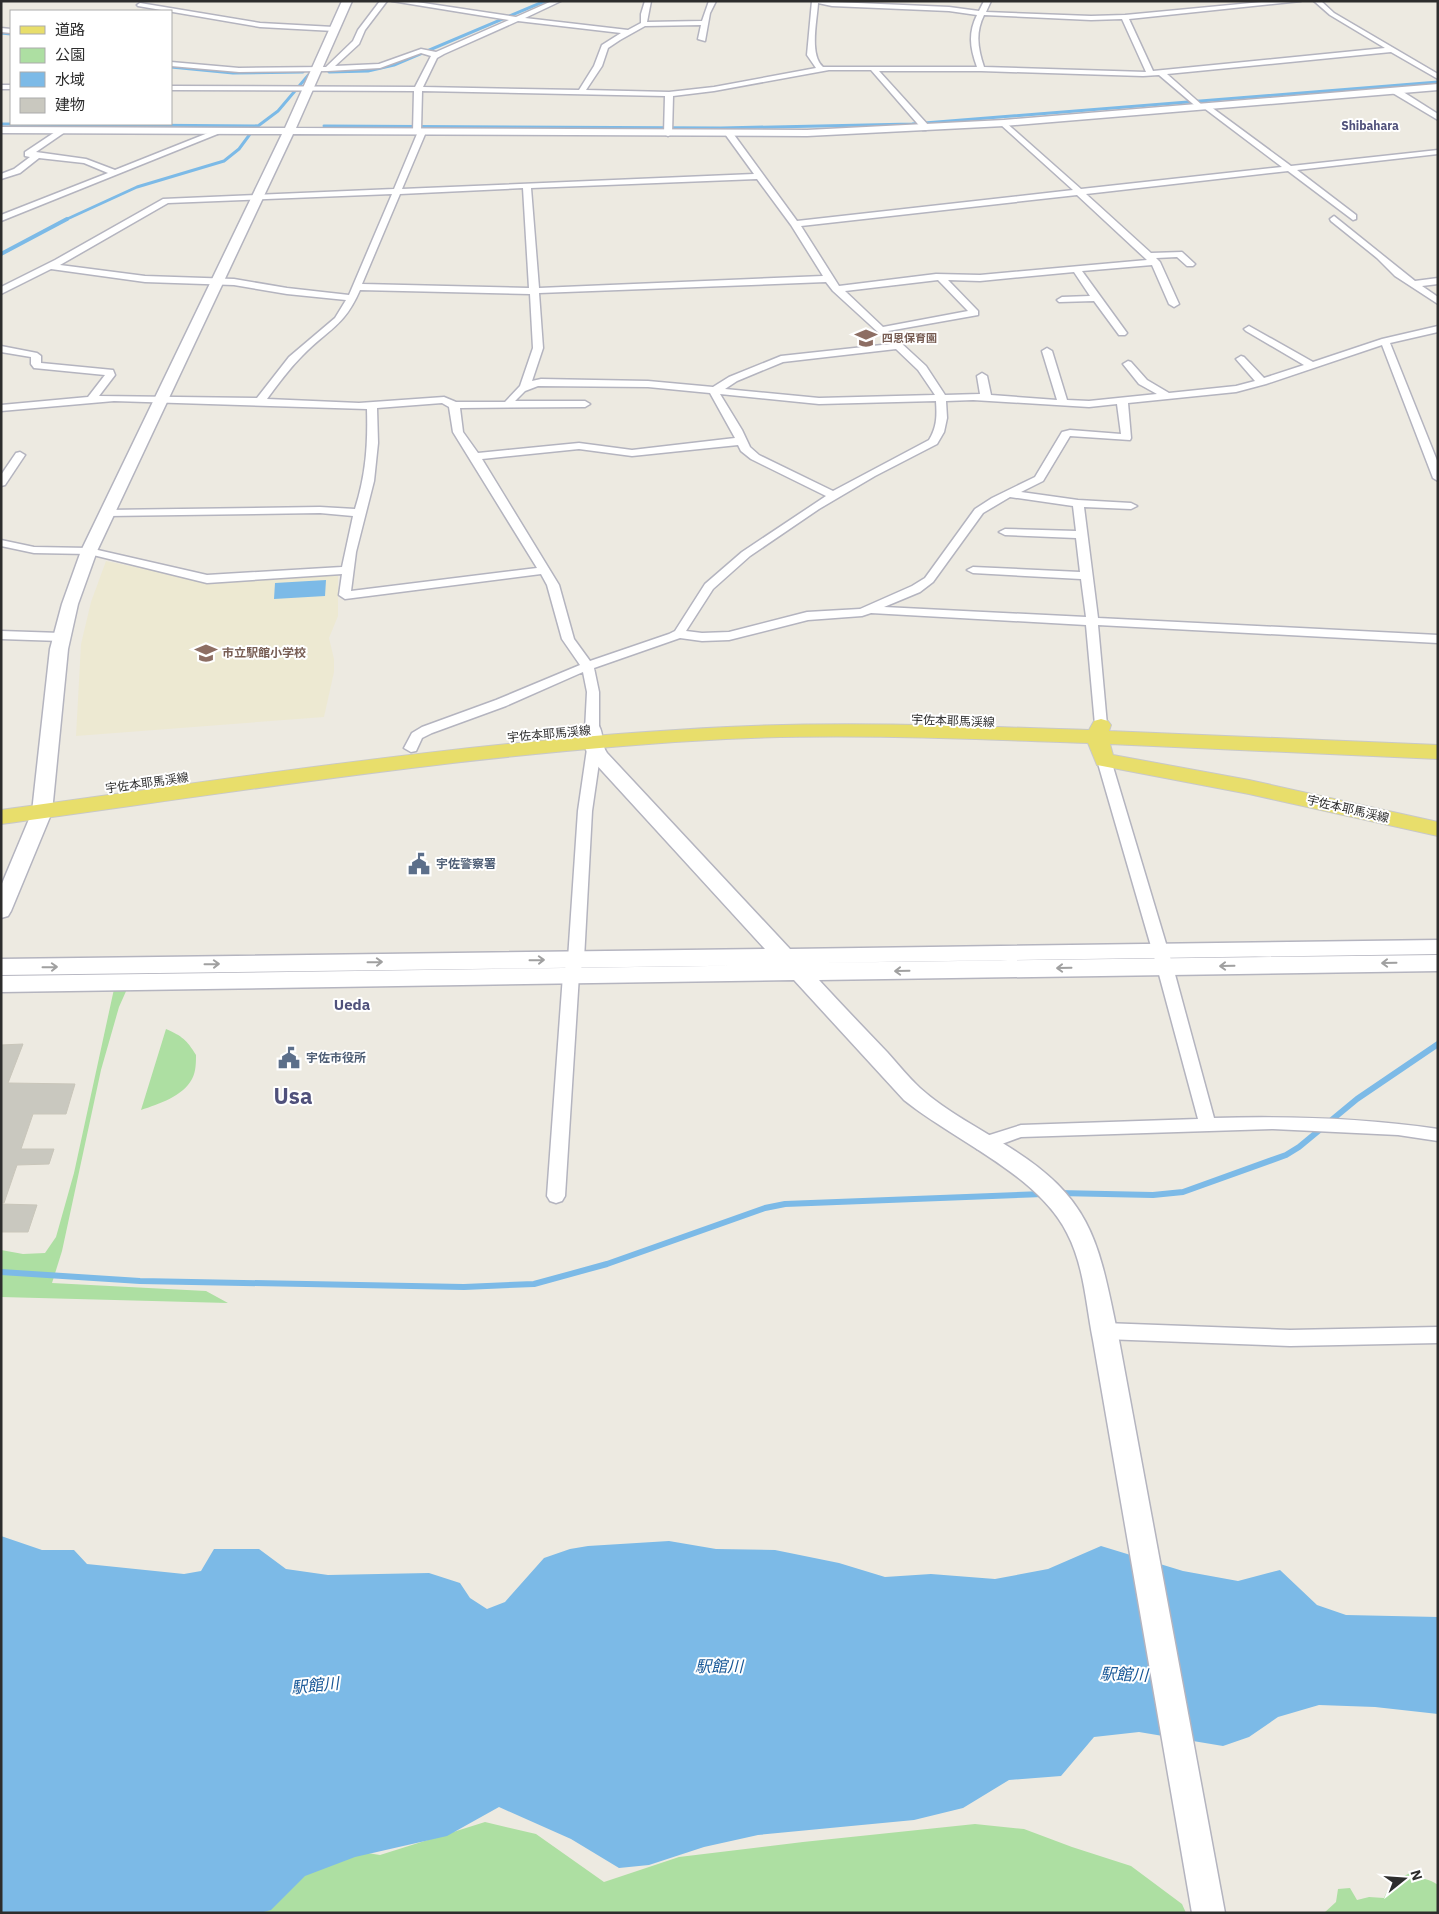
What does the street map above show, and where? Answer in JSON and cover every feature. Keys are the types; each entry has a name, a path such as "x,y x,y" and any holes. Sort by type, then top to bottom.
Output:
{"main road":[{"name":"宇佐本耶馬渓線","path":"1,817 43,804 411,748 726,733 832,731 1099,731 1438,740"},
{"name":"宇佐本耶馬渓線","path":"1099,731 1438,752"},
{"path":"1099,731 1104,760"},
{"name":"宇佐本耶馬渓線","path":"1,803 43,804 593,740"},
{"name":"宇佐本耶馬渓線","path":"1104,760 1248,787 1438,829"}],"street":[{"path":"1,911 43,804 61,637 70,604 89,550 308,90 322,69 347,1"},
{"path":"322,69 354,44 361,31 384,1"},
{"path":"395,1 509,18 629,32"},
{"path":"172,64 239,70 380,66 429,52 509,18 538,1"},
{"path":"467,32 558,1"},
{"path":"644,24 644,14 648,1"},
{"path":"702,39 707,12 714,1"},
{"path":"822,69 814,64 811,55 815,1 832,4 949,9 981,13 1070,18 1125,17 1298,1"},
{"path":"981,69 976,56 973,34 988,1"},
{"path":"1317,1 1332,14 1438,77"},
{"path":"142,3 260,25 337,30"},
{"path":"1125,17 1150,73"},
{"path":"581,92 598,66 606,47 629,32 644,24 705,23"},
{"path":"352,31 361,31"},
{"path":"172,88 418,89 670,94 714,89 822,69 981,69 1150,73 1390,50"},
{"path":"260,401 301,350 340,320 353,298 420,132 418,89 429,52"},
{"path":"873,68 924,124"},
{"path":"1162,72 1198,103 1352,217"},
{"path":"1,130 729,134 1004,122 1198,103 1438,87"},
{"path":"1394,90 1438,118"},
{"path":"668,134 670,94"},
{"path":"1004,122 1152,259 1174,304"},
{"path":"64,130 28,154 86,161 115,174"},
{"path":"1,218 220,131"},
{"path":"411,748 417,736 427,730 492,706 587,666 662,642 677,634 710,587 746,554 784,527 834,496 933,442 939,432 942,418 941,397 922,368 828,279 795,224 729,134"},
{"path":"795,224 1438,152"},
{"path":"1,177 17,171 37,156"},
{"path":"1,291 50,266 166,200 760,176"},
{"path":"525,387 538,348 528,186"},
{"path":"1334,219 1380,256 1398,274 1438,301"},
{"path":"836,288 940,277 980,278 1076,269 1179,254 1190,264"},
{"path":"50,266 146,280 234,282 287,291 353,298"},
{"path":"1076,269 1122,333"},
{"path":"880,330 975,313 940,277"},
{"path":"358,287 535,291 828,279"},
{"path":"1414,284 1438,281"},
{"path":"1062,300 1097,298"},
{"path":"1249,329 1312,365"},
{"path":"508,404 525,387 541,382 648,384 819,401 986,397 1063,404 1090,404 1166,395 1220,392 1262,382 1385,341 1438,329"},
{"path":"1421,333 1438,337"},
{"path":"1385,341 1438,478"},
{"path":"834,496 750,454 744,449 738,430 715,396 716,390 733,379 781,360 900,346"},
{"path":"1,349 34,355 36,356 36,364 38,366 109,372 110,374 92,399"},
{"path":"1047,351 1063,404"},
{"path":"1241,359 1262,382"},
{"path":"1128,364 1143,382 1166,395"},
{"path":"982,376 986,397"},
{"path":"1,408 92,399 260,401 372,406 437,399 454,404 585,404"},
{"path":"870,610 921,587 929,580 952,546 979,512 996,500 1039,479 1066,433 1126,438 1124,405 1119,400"},
{"path":"454,404 458,432 545,570 555,590 568,639 587,666 593,692 593,740 585,812 556,1196"},
{"path":"372,406 369,481 359,513 345,595 545,570"},
{"path":"475,457 579,446 632,453 741,441"},
{"path":"1,483 20,455"},
{"path":"1010,494 1078,504 1131,506"},
{"path":"1078,504 1092,620 1099,731"},
{"path":"106,513 320,510 359,513"},
{"path":"1005,532 1082,535"},
{"path":"1,543 34,550 89,550 124,561 206,579 348,570"},
{"path":"973,570 1087,576"},
{"path":"677,634 702,637 729,636 807,616 870,610 1438,639"},
{"path":"1,635 61,637"},
{"path":"593,740 784,956 912,1094 935,1113 1033,1175 1061,1203 1078,1229 1088,1258 1105,1335 1209,1913"},
{"path":"1104,760 1163,959 1208,1126"},
{"path":"1,968 574,967 799,972 1438,947"},
{"path":"1,984 574,967 784,956 1438,963"},
{"path":"983,1144 1021,1131 1273,1123 1348,1125 1398,1129 1438,1135"},
{"path":"1105,1335 1290,1338 1438,1335"}],"shaded area":[{"name":"市立駅館小学校","path":"106,561 214,583 338,575 338,616 329,638 334,659 334,672 324,717 76,736 81,644 91,602"}],"green space":[{"path":"114,989 127,989 119,1007 101,1070 62,1251 52,1283 206,1291 228,1303 1,1297 1,1250 23,1254 45,1253 56,1237 74,1173"},
{"path":"166,1029 187,1042 196,1055 196,1067 188,1085 177,1095 141,1110"},
{"path":"485,1822 536,1834 604,1882 679,1857 975,1824 1024,1829 1131,1866 1182,1904 1186,1913 236,1913 308,1868 355,1851 380,1855"},
{"path":"1410,1873 1438,1885 1438,1913 1324,1913 1336,1902 1338,1889 1350,1888 1357,1900 1369,1897 1384,1898 1388,1889 1394,1883"}],"water":[{"path":"326,580 325,596 274,599 275,583"},
{"name":"駅館川","path":"1,1536 42,1550 74,1550 87,1564 184,1574 201,1571 214,1549 259,1549 286,1569 328,1575 429,1573 460,1583 470,1598 487,1609 505,1602 544,1558 570,1549 588,1546 669,1541 716,1549 775,1550 839,1563 885,1577 931,1574 995,1579 1048,1569 1101,1546 1183,1571 1238,1581 1280,1570 1317,1605 1346,1615 1438,1617 1438,1714 1375,1707 1319,1705 1278,1717 1249,1737 1223,1746 1139,1732 1094,1737 1061,1776 1009,1780 963,1808 914,1820 758,1835 704,1847 649,1865 619,1868 571,1839 499,1807 447,1836 355,1857 305,1876 271,1910 260,1913 1,1913"}],"building":[{"path":"23,1044 8,1083 75,1084 66,1114 33,1114 21,1149 54,1149 49,1164 17,1165 4,1203 1,1203 1,1045"},
{"path":"1,1204 37,1205 28,1232 1,1232"}],"waterway":[{"path":"329,72 368,71 394,65 545,1"},
{"path":"1,33 10,34"},
{"path":"172,67 233,73 303,72"},
{"path":"258,126 278,111 311,72"},
{"path":"324,126 721,128 912,124 1438,82"},
{"path":"1,124 10,124"},
{"path":"129,125 257,126"},
{"path":"66,220 137,187 224,161 239,149 256,126"},
{"path":"1,254 66,220"},
{"path":"1058,1193 1153,1195 1183,1192 1286,1155 1299,1147 1357,1099 1438,1044"},
{"path":"1,1272 140,1281 464,1287 534,1284 607,1264 765,1208 785,1204 1043,1194"}],"place":[{"name":"四恩保育園","path":"866,338"},
{"name":"市立駅館小学校","path":"206,653"},
{"name":"宇佐警察署","path":"419,864"},
{"name":"宇佐市役所","path":"289,1058"}],"district":[{"name":"Shibahara","path":"1370,126"},
{"name":"Ueda","path":"352,1005"},
{"name":"Usa","path":"293,1096"}]}
